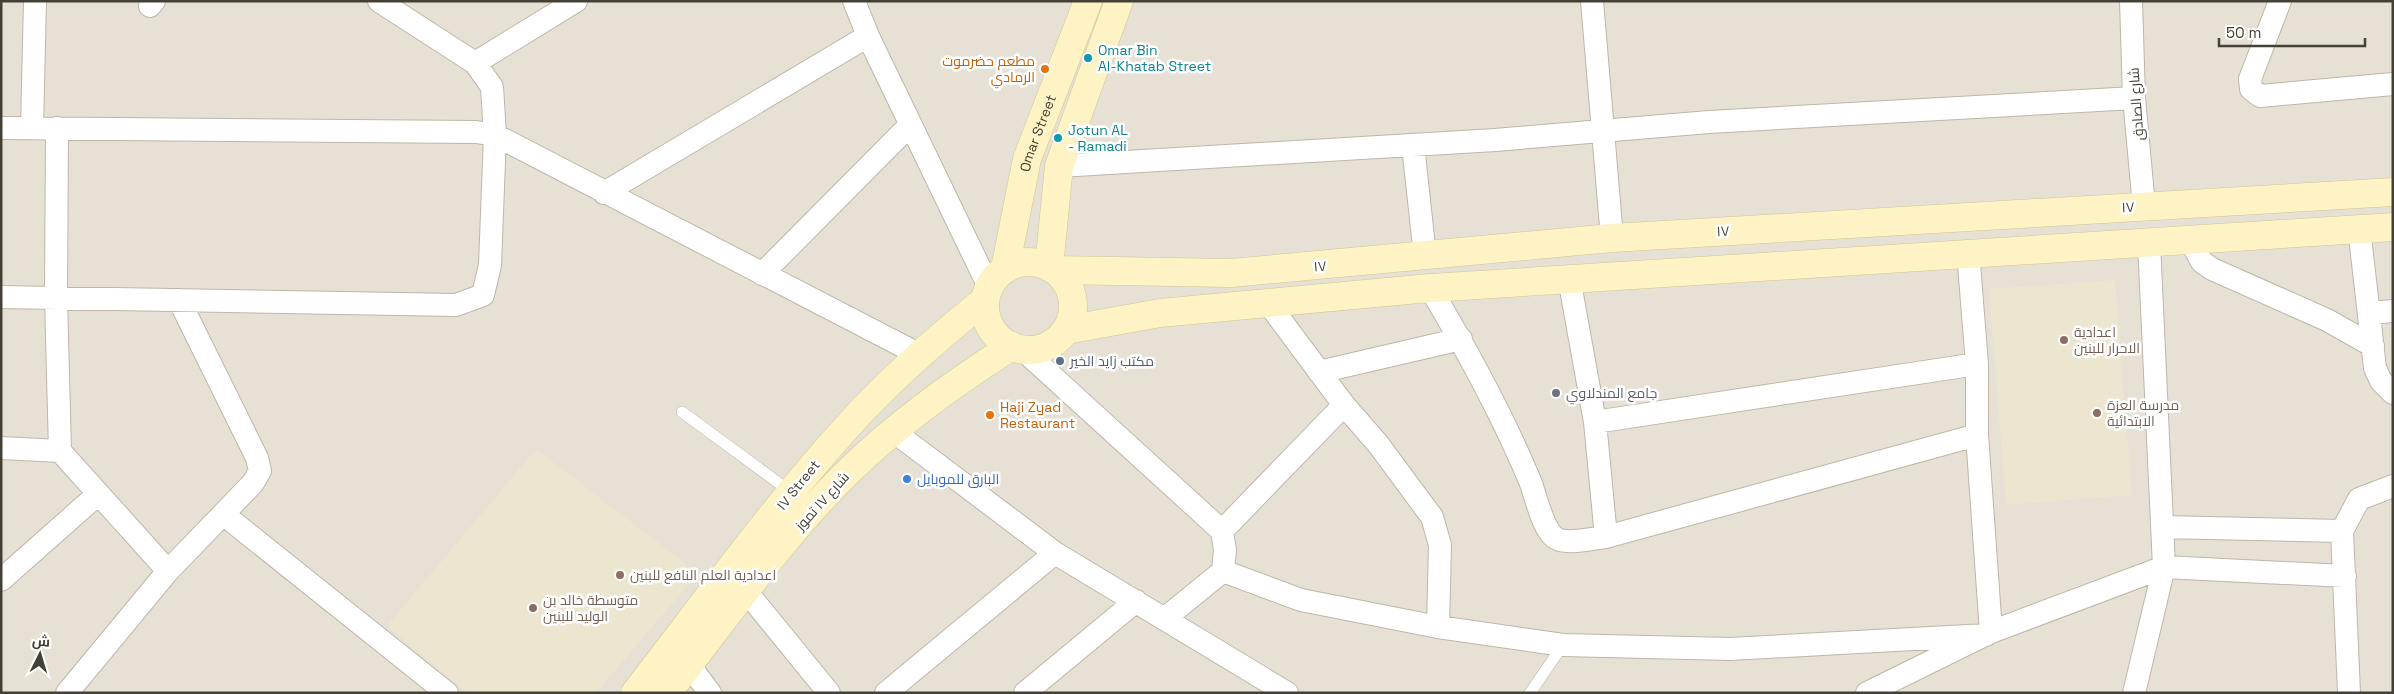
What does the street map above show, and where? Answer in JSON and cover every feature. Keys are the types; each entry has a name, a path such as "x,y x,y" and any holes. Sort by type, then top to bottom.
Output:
{"main road":[{"name":"Omar Street","path":"993,285 1027,159 1088,1"},
{"path":"1052,268 1058,166 1119,1"},
{"name":"١٧","path":"1052,268 1232,273 1612,238 2393,192"},
{"path":"1066,330 1160,313 1430,288 1968,252 2149,244 2393,226"},
{"path":"1034,262 1052,268 1064,280 1071,291 1073,305 1071,318 1066,330 1057,340 1046,346 1034,349 1017,347 994,332 985,311 993,285 1019,263 1034,262"},
{"name":"١٧ Street","path":"635,693 792,492 846,427 993,285"},
{"name":"شارع ١٧ تموز","path":"666,693 816,506 850,471 893,431 969,373 1017,347"}],"street":[{"path":"32,128 35,1"},
{"path":"1,297 456,305 483,295 490,265 495,135 492,87 475,63 379,1"},
{"path":"475,63 576,1"},
{"path":"854,1 868,36 910,125 993,285"},
{"path":"1592,1 1612,238"},
{"name":"شارع الصادق","path":"2131,1 2134,98 2144,206"},
{"path":"2280,1 2250,79 2251,89 2260,96 2393,84"},
{"path":"604,193 868,36"},
{"path":"1058,166 1414,145 1719,121 2134,98"},
{"path":"762,274 910,125"},
{"path":"1,128 476,132 495,135 920,355"},
{"path":"57,128 56,298 60,451 97,495 168,571"},
{"path":"1414,145 1424,256"},
{"path":"2359,228 2375,368 2390,389"},
{"path":"2190,240 2202,262 2212,269 2327,320 2373,346"},
{"path":"2134,693 2164,567 2149,244"},
{"path":"1968,252 1977,364 1977,435 1989,634"},
{"path":"1569,278 1595,422 1606,537"},
{"path":"1430,288 1461,339 1490,394 1529,480 1548,531 1556,538 1568,540 1606,537 1977,435"},
{"path":"67,693 168,571 253,483 260,471 257,458 179,300"},
{"path":"1268,303 1344,406 1378,444 1432,518 1440,545 1438,627"},
{"path":"2370,313 2393,311"},
{"path":"1319,372 1461,339"},
{"path":"1017,347 1222,531 1225,550 1223,571 1164,619"},
{"path":"1595,422 1977,364"},
{"path":"1222,531 1344,406"},
{"path":"893,431 1055,553 1287,693"},
{"path":"1,448 60,451"},
{"path":"2349,693 2342,531 2360,499 2393,486"},
{"path":"1,580 97,495"},
{"path":"223,514 447,693"},
{"path":"2162,527 2342,531"},
{"path":"886,693 1055,553"},
{"path":"1867,693 1989,634 2164,567 2345,576"},
{"path":"1223,571 1301,600 1438,627 1563,645 1730,649 1989,634"},
{"path":"746,591 829,693"},
{"path":"1025,693 1136,601"},
{"path":"689,665 710,693"}],"lane":[{"path":"682,412 792,492"},
{"path":"1530,693 1563,645"}],"shaded area":[{"path":"1,1 2393,1 2393,693 1,693"},
{"path":"2115,280 2132,495 2006,505 1989,289"},
{"path":"536,449 698,573 596,693 468,693 387,626"}],"place":[{"name":"Omar Bin Al-Khatab Street","path":"1088,58"},
{"name":"مطعم حضرموت الرمادي","path":"1045,69"},
{"name":"Jotun AL - Ramadi","path":"1058,138"},
{"name":"اعدادية الاحرار للبنين","path":"2064,340"},
{"name":"مكتب زايد الخير","path":"1060,361"},
{"name":"جامع المندلاوي","path":"1556,393"},
{"name":"مدرسة العزة الابتدائية","path":"2097,413"},
{"name":"Haji Zyad Restaurant","path":"990,415"},
{"name":"البارق للموبايل","path":"907,479"},
{"name":"اعدادية العلم النافع للبنين","path":"620,575"},
{"name":"متوسطة خالد بن الوليد للبنين","path":"533,608"}]}
